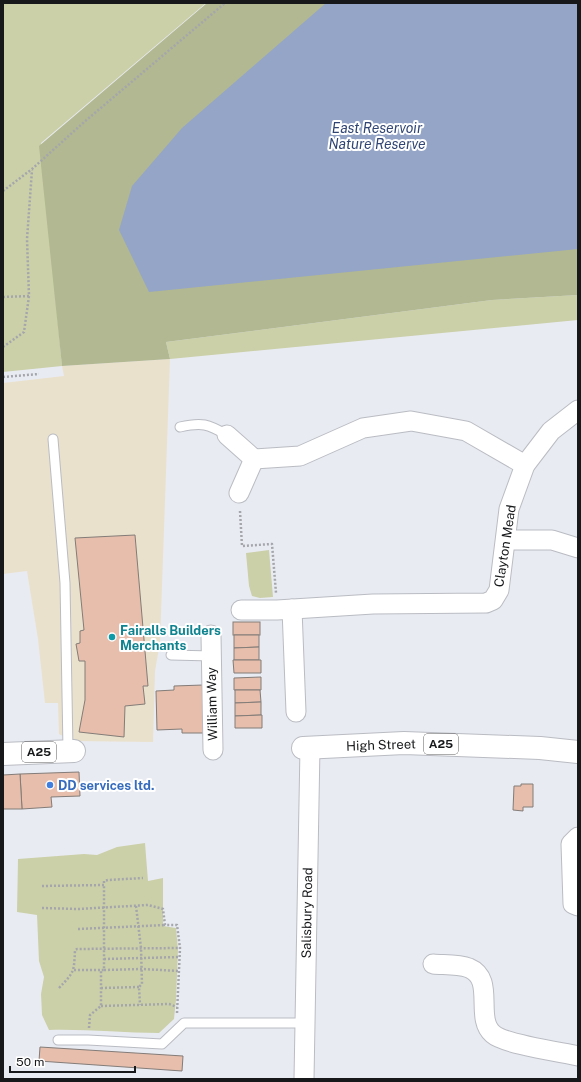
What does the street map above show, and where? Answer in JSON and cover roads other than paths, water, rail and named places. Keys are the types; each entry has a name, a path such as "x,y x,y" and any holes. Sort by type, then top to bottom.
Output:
{"main road":[{"name":"High Street","path":"307,748 404,743 540,748 578,752"},
{"name":"A25","path":"3,754 71,750"}],"street":[{"name":"Clayton Mead","path":"241,610 373,604 486,603 493,600 499,590 509,509 526,465 551,431 578,410"},
{"path":"227,435 254,459 300,456 363,428 411,421 466,431 526,465"},
{"path":"239,492 254,459"},
{"path":"506,540 552,540 578,548"},
{"path":"285,609 296,712"},
{"name":"William Way","path":"211,635 213,750"},
{"name":"Salisbury Road","path":"304,1079 306,1023 307,748"},
{"path":"578,837 571,844 573,904 578,906"},
{"path":"433,964 459,966 468,968 475,972 482,984 484,1015 487,1026 493,1034 506,1041 578,1056"}],"lane":[{"path":"180,427 193,424 203,424 227,435"},
{"path":"53,439 65,583 71,750"},
{"path":"170,655 212,656"},
{"path":"58,1040 162,1044 184,1023 306,1023"}],"water":[{"name":"East Reservoir Nature Reserve","path":"326,3 578,3 578,249 149,292 119,230 132,186 182,128"}],"place":[{"name":"Fairalls Builders Merchants","path":"112,637"},
{"name":"DD services ltd.","path":"50,785"}]}
